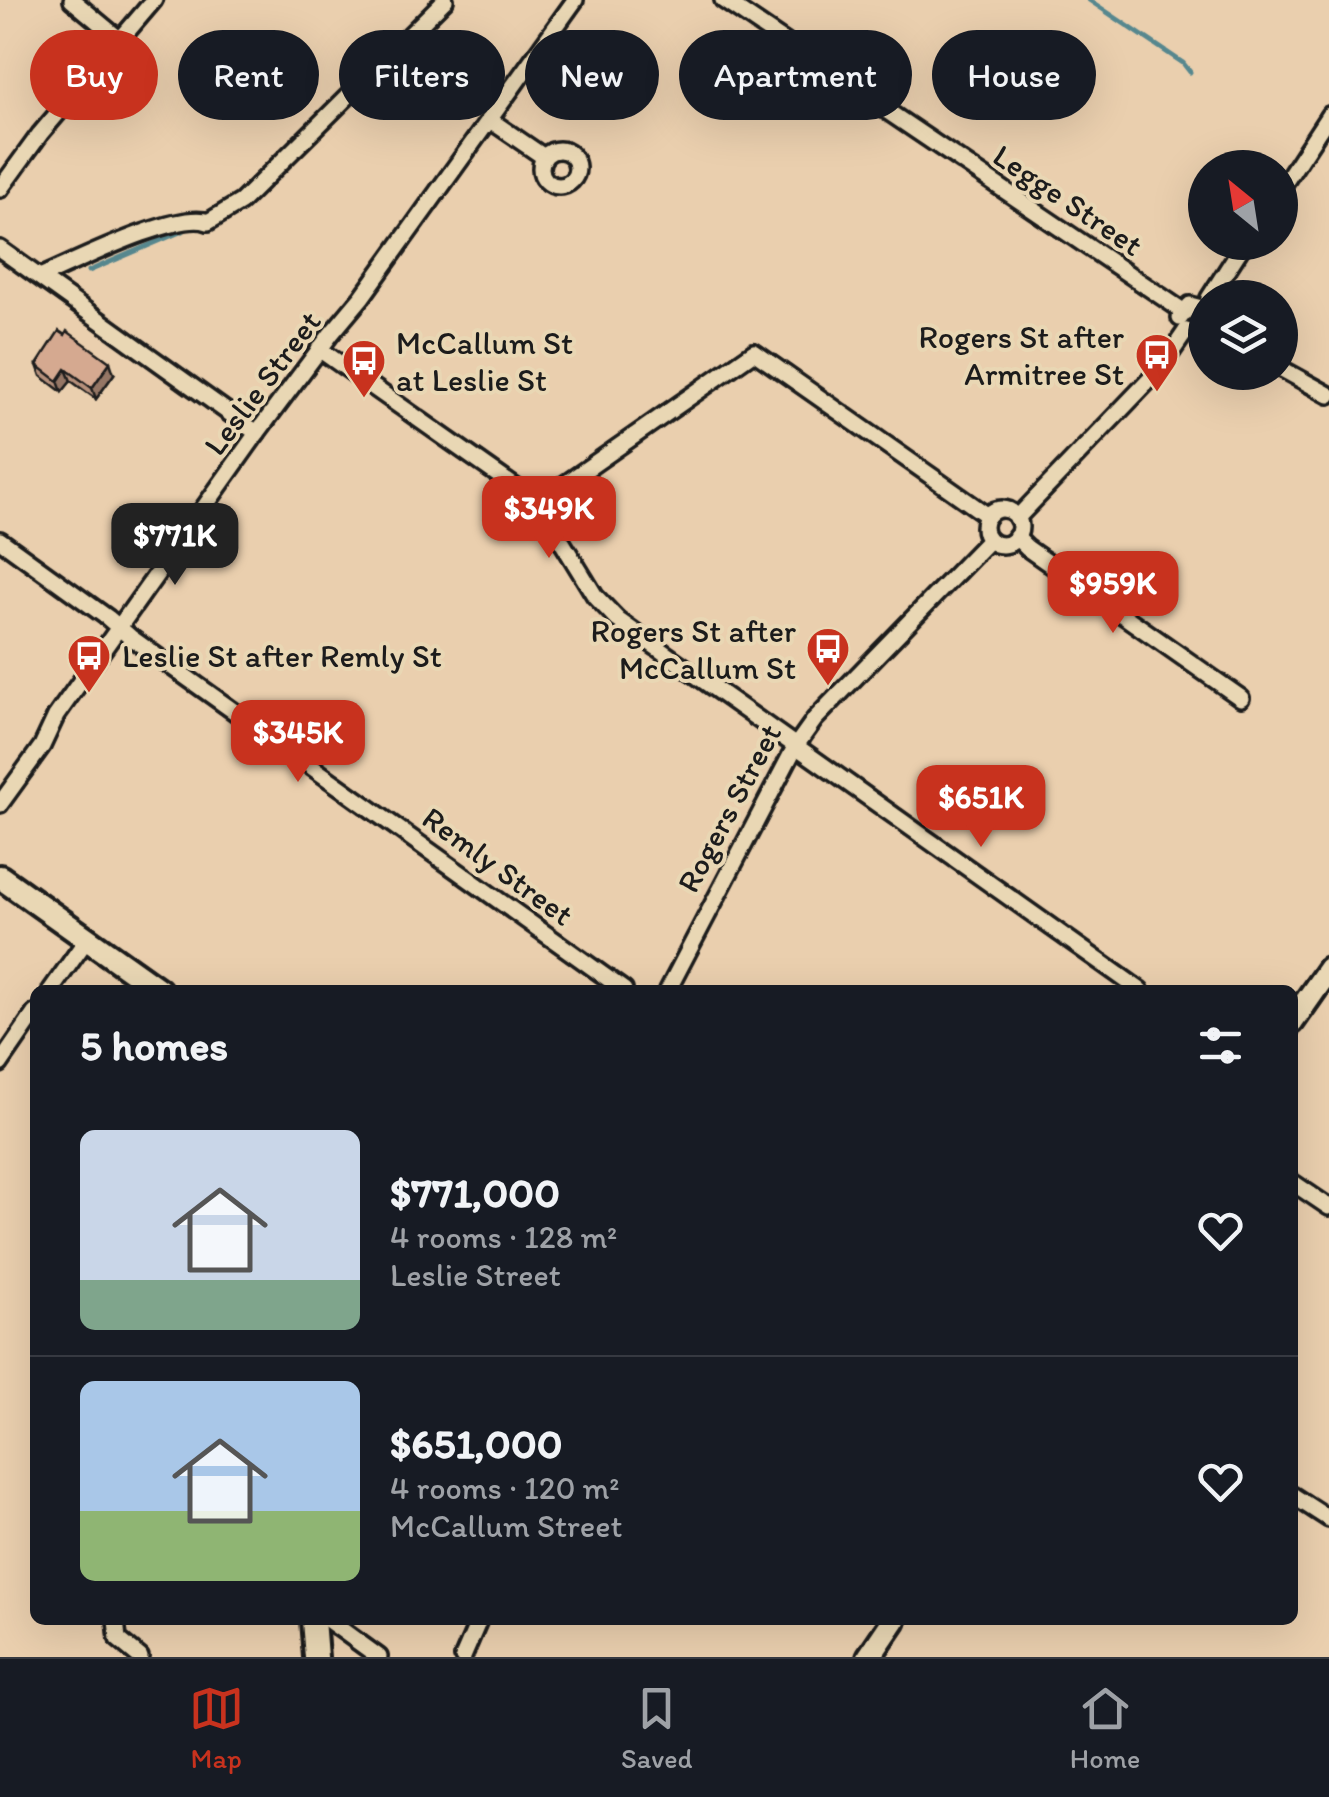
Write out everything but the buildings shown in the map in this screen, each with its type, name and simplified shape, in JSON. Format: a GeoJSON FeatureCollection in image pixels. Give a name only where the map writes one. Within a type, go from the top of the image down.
{"type":"FeatureCollection","features":[{"type":"Feature","properties":{"kind":"street"},"geometry":{"type":"LineString","coordinates":[[72,0],[108,30]]}},
{"type":"Feature","properties":{"kind":"street"},"geometry":{"type":"LineString","coordinates":[[128,30],[154,0]]}},
{"type":"Feature","properties":{"kind":"street"},"geometry":{"type":"LineString","coordinates":[[40,278],[114,245],[190,218],[208,222],[241,202],[444,0]]}},
{"type":"Feature","properties":{"kind":"street","name":"Leslie Street"},"geometry":{"type":"LineString","coordinates":[[505,99],[575,0]]}},
{"type":"Feature","properties":{"kind":"street","name":"Legge Street"},"geometry":{"type":"LineString","coordinates":[[723,0],[1183,311]]}},
{"type":"Feature","properties":{"kind":"street"},"geometry":{"type":"LineString","coordinates":[[1298,162],[1329,115]]}},
{"type":"Feature","properties":{"kind":"street"},"geometry":{"type":"LineString","coordinates":[[0,189],[52,120]]}},
{"type":"Feature","properties":{"kind":"street"},"geometry":{"type":"LineString","coordinates":[[490,120],[544,157]]}},
{"type":"Feature","properties":{"kind":"street","name":"Leslie Street"},"geometry":{"type":"LineString","coordinates":[[0,804],[42,746],[56,716],[257,434],[490,120]]}},
{"type":"Feature","properties":{"kind":"street"},"geometry":{"type":"LineString","coordinates":[[0,250],[257,434]]}},
{"type":"Feature","properties":{"kind":"street"},"geometry":{"type":"LineString","coordinates":[[1017,518],[1160,369],[1186,331],[1181,324],[1183,311],[1188,307]]}},
{"type":"Feature","properties":{"kind":"street"},"geometry":{"type":"LineString","coordinates":[[319,349],[538,503],[595,596],[618,620],[1133,985]]}},
{"type":"Feature","properties":{"kind":"street"},"geometry":{"type":"LineString","coordinates":[[538,503],[754,352],[988,516]]}},
{"type":"Feature","properties":{"kind":"street"},"geometry":{"type":"LineString","coordinates":[[1298,378],[1329,396]]}},
{"type":"Feature","properties":{"kind":"street"},"geometry":{"type":"LineString","coordinates":[[1003,510],[1017,518],[1016,536],[1004,545],[989,540],[984,531],[988,516],[1003,510]]}},
{"type":"Feature","properties":{"kind":"street"},"geometry":{"type":"LineString","coordinates":[[1016,536],[1027,548],[1242,698]]}},
{"type":"Feature","properties":{"kind":"street","name":"Remly Street"},"geometry":{"type":"LineString","coordinates":[[0,540],[617,985]]}},
{"type":"Feature","properties":{"kind":"street","name":"Rogers Street"},"geometry":{"type":"LineString","coordinates":[[671,985],[795,747],[815,719],[989,540]]}},
{"type":"Feature","properties":{"kind":"street"},"geometry":{"type":"LineString","coordinates":[[0,877],[152,985]]}},
{"type":"Feature","properties":{"kind":"street"},"geometry":{"type":"LineString","coordinates":[[55,985],[87,939]]}},
{"type":"Feature","properties":{"kind":"street"},"geometry":{"type":"LineString","coordinates":[[1298,1014],[1329,970]]}},
{"type":"Feature","properties":{"kind":"street"},"geometry":{"type":"LineString","coordinates":[[0,1064],[30,1020]]}},
{"type":"Feature","properties":{"kind":"street"},"geometry":{"type":"LineString","coordinates":[[1298,1186],[1329,1207]]}},
{"type":"Feature","properties":{"kind":"street"},"geometry":{"type":"LineString","coordinates":[[1298,1499],[1329,1519]]}},
{"type":"Feature","properties":{"kind":"street"},"geometry":{"type":"LineString","coordinates":[[116,1625],[118,1640],[140,1657]]}},
{"type":"Feature","properties":{"kind":"street"},"geometry":{"type":"LineString","coordinates":[[314,1625],[316,1657]]}},
{"type":"Feature","properties":{"kind":"street"},"geometry":{"type":"LineString","coordinates":[[335,1625],[379,1657]]}},
{"type":"Feature","properties":{"kind":"street"},"geometry":{"type":"LineString","coordinates":[[463,1657],[477,1625]]}},
{"type":"Feature","properties":{"kind":"street"},"geometry":{"type":"LineString","coordinates":[[869,1657],[891,1625]]}},
{"type":"Feature","properties":{"kind":"waterway"},"geometry":{"type":"LineString","coordinates":[[1089,0],[1183,63],[1190,72]]}},
{"type":"Feature","properties":{"kind":"waterway"},"geometry":{"type":"LineString","coordinates":[[89,271],[187,229]]}},
{"type":"Feature","properties":{"kind":"place","name":"Rogers St after Armitree St"},"geometry":{"type":"Point","coordinates":[1157,393]}},
{"type":"Feature","properties":{"kind":"place","name":"McCallum St at Leslie St"},"geometry":{"type":"Point","coordinates":[364,399]}},
{"type":"Feature","properties":{"kind":"place","name":"Rogers St after McCallum St"},"geometry":{"type":"Point","coordinates":[828,687]}},
{"type":"Feature","properties":{"kind":"place","name":"Leslie St after Remly St"},"geometry":{"type":"Point","coordinates":[89,694]}}]}
